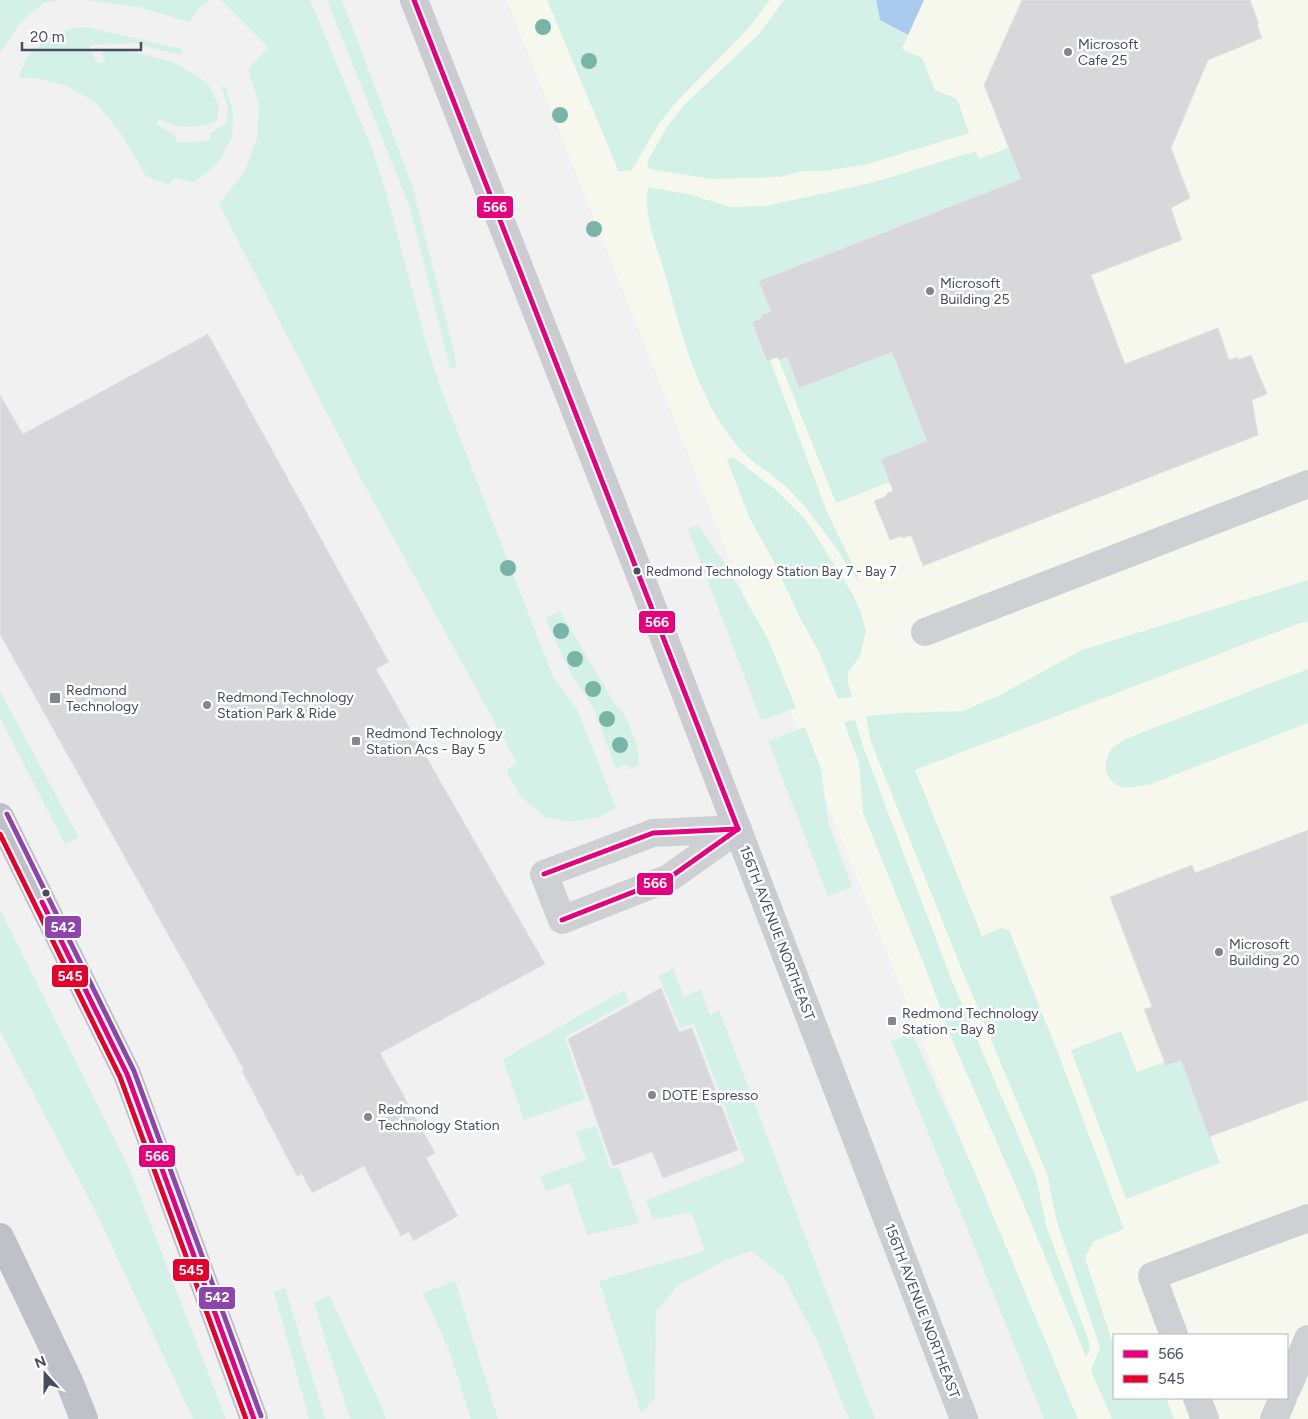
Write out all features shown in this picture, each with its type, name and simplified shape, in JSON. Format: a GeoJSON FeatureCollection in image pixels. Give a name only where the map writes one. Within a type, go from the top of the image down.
{"type":"FeatureCollection","features":[{"type":"Feature","properties":{"kind":"highway"},"geometry":{"type":"LineString","coordinates":[[0,817],[127,1074],[254,1419]]}},
{"type":"Feature","properties":{"kind":"highway"},"geometry":{"type":"LineString","coordinates":[[0,1237],[84,1419]]}},
{"type":"Feature","properties":{"kind":"main road","name":"156TH AVENUE NORTHEAST"},"geometry":{"type":"LineString","coordinates":[[414,0],[638,570],[964,1419]]}},
{"type":"Feature","properties":{"kind":"lane"},"geometry":{"type":"LineString","coordinates":[[925,632],[1308,484]]}},
{"type":"Feature","properties":{"kind":"lane"},"geometry":{"type":"LineString","coordinates":[[738,829],[669,878],[562,920],[544,874],[653,833],[738,829]]}},
{"type":"Feature","properties":{"kind":"lane"},"geometry":{"type":"LineString","coordinates":[[1174,1334],[1152,1276],[1308,1218]]}},
{"type":"Feature","properties":{"kind":"lane"},"geometry":{"type":"LineString","coordinates":[[1288,1387],[1308,1339]]}},
{"type":"Feature","properties":{"kind":"lane"},"geometry":{"type":"LineString","coordinates":[[1197,1399],[1204,1419]]}},
{"type":"Feature","properties":{"kind":"lane"},"geometry":{"type":"LineString","coordinates":[[1274,1419],[1283,1399]]}},
{"type":"Feature","properties":{"kind":"shaded area"},"geometry":{"type":"Polygon","coordinates":[[[507,0],[1308,0],[1308,1419],[1073,1419],[507,0]]]}},
{"type":"Feature","properties":{"kind":"green space"},"geometry":{"type":"Polygon","coordinates":[[[0,0],[63,0],[43,3],[21,22],[0,53],[0,0]]]}},
{"type":"Feature","properties":{"kind":"green space"},"geometry":{"type":"Polygon","coordinates":[[[82,0],[210,0],[197,10],[189,22],[139,7],[82,0]]]}},
{"type":"Feature","properties":{"kind":"green space"},"geometry":{"type":"Polygon","coordinates":[[[221,0],[310,0],[372,149],[388,199],[427,346],[441,389],[554,679],[577,709],[616,808],[599,817],[571,822],[545,817],[520,796],[506,770],[517,763],[359,475],[219,204],[245,171],[258,135],[259,105],[248,69],[268,47],[221,0]]]}},
{"type":"Feature","properties":{"kind":"green space"},"geometry":{"type":"Polygon","coordinates":[[[327,0],[342,0],[412,185],[457,367],[450,369],[410,208],[327,0]]]}},
{"type":"Feature","properties":{"kind":"green space"},"geometry":{"type":"Polygon","coordinates":[[[547,0],[770,0],[748,29],[677,101],[658,125],[632,170],[619,172],[547,0]]]}},
{"type":"Feature","properties":{"kind":"green space"},"geometry":{"type":"Polygon","coordinates":[[[784,0],[876,0],[880,20],[908,35],[902,49],[922,58],[935,90],[957,99],[969,133],[868,164],[825,171],[802,171],[780,177],[711,179],[649,169],[647,162],[667,127],[684,105],[758,35],[784,0]]]}},
{"type":"Feature","properties":{"kind":"green space"},"geometry":{"type":"Polygon","coordinates":[[[77,27],[91,28],[182,49],[181,55],[133,43],[89,45],[97,63],[105,62],[101,53],[105,50],[132,51],[173,62],[207,82],[219,106],[217,121],[188,127],[173,125],[159,119],[156,124],[175,135],[177,143],[210,141],[210,133],[226,124],[228,107],[221,87],[225,86],[233,112],[232,137],[218,163],[193,183],[175,177],[169,185],[146,176],[124,138],[97,103],[64,85],[35,78],[20,78],[22,68],[27,59],[40,44],[49,38],[77,27]]]}},
{"type":"Feature","properties":{"kind":"green space"},"geometry":{"type":"Polygon","coordinates":[[[1009,147],[1021,179],[759,281],[777,309],[762,315],[762,318],[752,322],[767,361],[770,360],[827,512],[860,584],[825,532],[806,508],[784,485],[740,449],[725,430],[712,408],[691,361],[653,236],[647,204],[649,187],[692,195],[730,207],[765,206],[871,183],[976,151],[979,159],[1009,147]]]}},
{"type":"Feature","properties":{"kind":"green space"},"geometry":{"type":"Polygon","coordinates":[[[892,352],[927,441],[890,482],[836,503],[779,360],[791,356],[789,364],[799,388],[892,352]]]}},
{"type":"Feature","properties":{"kind":"green space"},"geometry":{"type":"Polygon","coordinates":[[[733,457],[776,490],[806,520],[852,593],[861,613],[866,631],[860,656],[848,672],[848,683],[852,697],[838,699],[819,652],[750,519],[727,460],[733,457]]]}},
{"type":"Feature","properties":{"kind":"green space"},"geometry":{"type":"Polygon","coordinates":[[[698,525],[722,559],[767,637],[796,708],[761,720],[688,529],[698,525]]]}},
{"type":"Feature","properties":{"kind":"green space"},"geometry":{"type":"Polygon","coordinates":[[[1308,580],[1308,621],[915,770],[982,936],[1001,928],[1009,930],[1059,1055],[1124,1229],[1094,1241],[1085,1258],[1113,1344],[1113,1399],[1166,1399],[1174,1419],[1112,1419],[1091,1371],[1100,1347],[1057,1222],[1047,1174],[962,970],[871,742],[866,716],[963,711],[1000,695],[1082,650],[1308,580]]]}},
{"type":"Feature","properties":{"kind":"green space"},"geometry":{"type":"Polygon","coordinates":[[[560,611],[613,701],[626,717],[637,746],[639,766],[630,769],[627,764],[616,769],[594,709],[571,674],[545,618],[560,611]]]}},
{"type":"Feature","properties":{"kind":"green space"},"geometry":{"type":"Polygon","coordinates":[[[1308,669],[1308,723],[1151,784],[1123,787],[1113,783],[1109,778],[1106,768],[1108,756],[1115,746],[1125,739],[1308,669]]]}},
{"type":"Feature","properties":{"kind":"green space"},"geometry":{"type":"Polygon","coordinates":[[[0,691],[79,838],[65,844],[0,718],[0,691]]]}},
{"type":"Feature","properties":{"kind":"green space"},"geometry":{"type":"Polygon","coordinates":[[[855,720],[864,749],[950,976],[1036,1177],[1046,1225],[1089,1342],[1090,1349],[1086,1357],[1021,1198],[953,1042],[924,964],[863,813],[859,763],[844,722],[855,720]]]}},
{"type":"Feature","properties":{"kind":"green space"},"geometry":{"type":"Polygon","coordinates":[[[805,727],[821,769],[828,821],[852,887],[828,896],[768,741],[805,727]]]}},
{"type":"Feature","properties":{"kind":"green space"},"geometry":{"type":"Polygon","coordinates":[[[0,909],[129,1168],[226,1419],[193,1419],[95,1210],[0,1031],[0,909]]]}},
{"type":"Feature","properties":{"kind":"green space"},"geometry":{"type":"Polygon","coordinates":[[[673,968],[684,997],[701,989],[710,1015],[719,1010],[875,1419],[849,1419],[819,1344],[783,1276],[751,1251],[725,1260],[679,1285],[656,1311],[655,1398],[641,1413],[599,1281],[705,1251],[691,1212],[653,1220],[646,1200],[745,1162],[694,1024],[680,1028],[659,976],[673,968]]]}},
{"type":"Feature","properties":{"kind":"green space"},"geometry":{"type":"Polygon","coordinates":[[[624,990],[629,1002],[565,1037],[585,1099],[524,1120],[503,1059],[624,990]]]}},
{"type":"Feature","properties":{"kind":"green space"},"geometry":{"type":"Polygon","coordinates":[[[1121,1031],[1137,1072],[1165,1062],[1181,1060],[1220,1163],[1126,1199],[1071,1050],[1121,1031]]]}},
{"type":"Feature","properties":{"kind":"green space"},"geometry":{"type":"Polygon","coordinates":[[[912,1033],[980,1184],[1078,1419],[1044,1419],[891,1041],[912,1033]]]}},
{"type":"Feature","properties":{"kind":"green space"},"geometry":{"type":"Polygon","coordinates":[[[596,1126],[611,1169],[619,1167],[639,1223],[587,1235],[570,1183],[546,1191],[540,1176],[586,1160],[576,1132],[596,1126]]]}},
{"type":"Feature","properties":{"kind":"green space"},"geometry":{"type":"Polygon","coordinates":[[[455,1281],[498,1419],[471,1419],[449,1350],[423,1293],[455,1281]]]}},
{"type":"Feature","properties":{"kind":"green space"},"geometry":{"type":"Polygon","coordinates":[[[285,1288],[325,1419],[309,1419],[274,1292],[285,1288]]]}},
{"type":"Feature","properties":{"kind":"green space"},"geometry":{"type":"Polygon","coordinates":[[[329,1295],[386,1419],[350,1419],[314,1303],[329,1295]]]}},
{"type":"Feature","properties":{"kind":"water"},"geometry":{"type":"Polygon","coordinates":[[[876,0],[924,0],[908,35],[880,20],[876,0]]]}},
{"type":"Feature","properties":{"kind":"building","name":"Microsoft Building 25"},"geometry":{"type":"Polygon","coordinates":[[[1022,0],[1250,0],[1262,38],[1208,60],[1171,148],[1190,198],[1171,208],[1182,240],[1091,275],[1125,364],[1218,328],[1229,360],[1238,357],[1238,360],[1251,355],[1267,394],[1252,400],[1258,435],[923,566],[911,535],[890,540],[874,501],[887,496],[886,494],[893,491],[881,459],[927,441],[892,352],[799,388],[787,357],[779,360],[778,357],[767,361],[752,322],[762,318],[761,315],[771,312],[759,281],[1021,179],[984,85],[1022,0]]]}},
{"type":"Feature","properties":{"kind":"building","name":"Redmond Technology Station Park & Ride"},"geometry":{"type":"Polygon","coordinates":[[[208,334],[389,662],[376,669],[545,964],[380,1053],[435,1153],[426,1158],[458,1216],[413,1241],[409,1232],[401,1236],[364,1166],[312,1193],[302,1174],[297,1176],[242,1071],[244,1070],[0,634],[0,395],[23,434],[208,334]]]}},
{"type":"Feature","properties":{"kind":"building","name":"Microsoft Building 20"},"geometry":{"type":"Polygon","coordinates":[[[1308,830],[1308,1100],[1209,1137],[1181,1060],[1166,1066],[1144,1009],[1152,1007],[1110,897],[1192,865],[1195,873],[1308,830]]]}},
{"type":"Feature","properties":{"kind":"building","name":"DOTE Espresso"},"geometry":{"type":"Polygon","coordinates":[[[661,988],[679,1032],[692,1028],[738,1150],[663,1178],[652,1152],[613,1166],[568,1039],[661,988]]]}},
{"type":"Feature","properties":{"kind":"transit line","name":"566"},"geometry":{"type":"LineString","coordinates":[[414,0],[738,829]]}},
{"type":"Feature","properties":{"kind":"transit line","name":"542"},"geometry":{"type":"LineString","coordinates":[[7,814],[134,1071],[261,1416]]}},
{"type":"Feature","properties":{"kind":"transit line","name":"566"},"geometry":{"type":"LineString","coordinates":[[544,874],[653,833],[738,829]]}},
{"type":"Feature","properties":{"kind":"transit line","name":"566"},"geometry":{"type":"LineString","coordinates":[[562,920],[669,878],[738,829]]}},
{"type":"Feature","properties":{"kind":"transit line","name":"545"},"geometry":{"type":"LineString","coordinates":[[0,834],[120,1077],[246,1419]]}},
{"type":"Feature","properties":{"kind":"transit line","name":"566"},"geometry":{"type":"LineString","coordinates":[[42,902],[127,1074],[254,1419]]}},
{"type":"Feature","properties":{"kind":"place","name":"Microsoft Cafe 25"},"geometry":{"type":"Point","coordinates":[1068,52]}},
{"type":"Feature","properties":{"kind":"place","name":"Microsoft Building 25"},"geometry":{"type":"Point","coordinates":[930,291]}},
{"type":"Feature","properties":{"kind":"place","name":"Redmond Technology Station Bay 7 - Bay 7"},"geometry":{"type":"Point","coordinates":[637,571]}},
{"type":"Feature","properties":{"kind":"place","name":"Redmond Technology"},"geometry":{"type":"Point","coordinates":[55,698]}},
{"type":"Feature","properties":{"kind":"place","name":"Redmond Technology Station Park & Ride"},"geometry":{"type":"Point","coordinates":[207,705]}},
{"type":"Feature","properties":{"kind":"place","name":"Redmond Technology Station Acs - Bay 5"},"geometry":{"type":"Point","coordinates":[356,741]}},
{"type":"Feature","properties":{"kind":"place","name":"Microsoft Building 20"},"geometry":{"type":"Point","coordinates":[1219,952]}},
{"type":"Feature","properties":{"kind":"place","name":"Redmond Technology Station - Bay 8"},"geometry":{"type":"Point","coordinates":[892,1021]}},
{"type":"Feature","properties":{"kind":"place","name":"DOTE Espresso"},"geometry":{"type":"Point","coordinates":[652,1095]}},
{"type":"Feature","properties":{"kind":"place","name":"Redmond Technology Station"},"geometry":{"type":"Point","coordinates":[368,1117]}}]}
